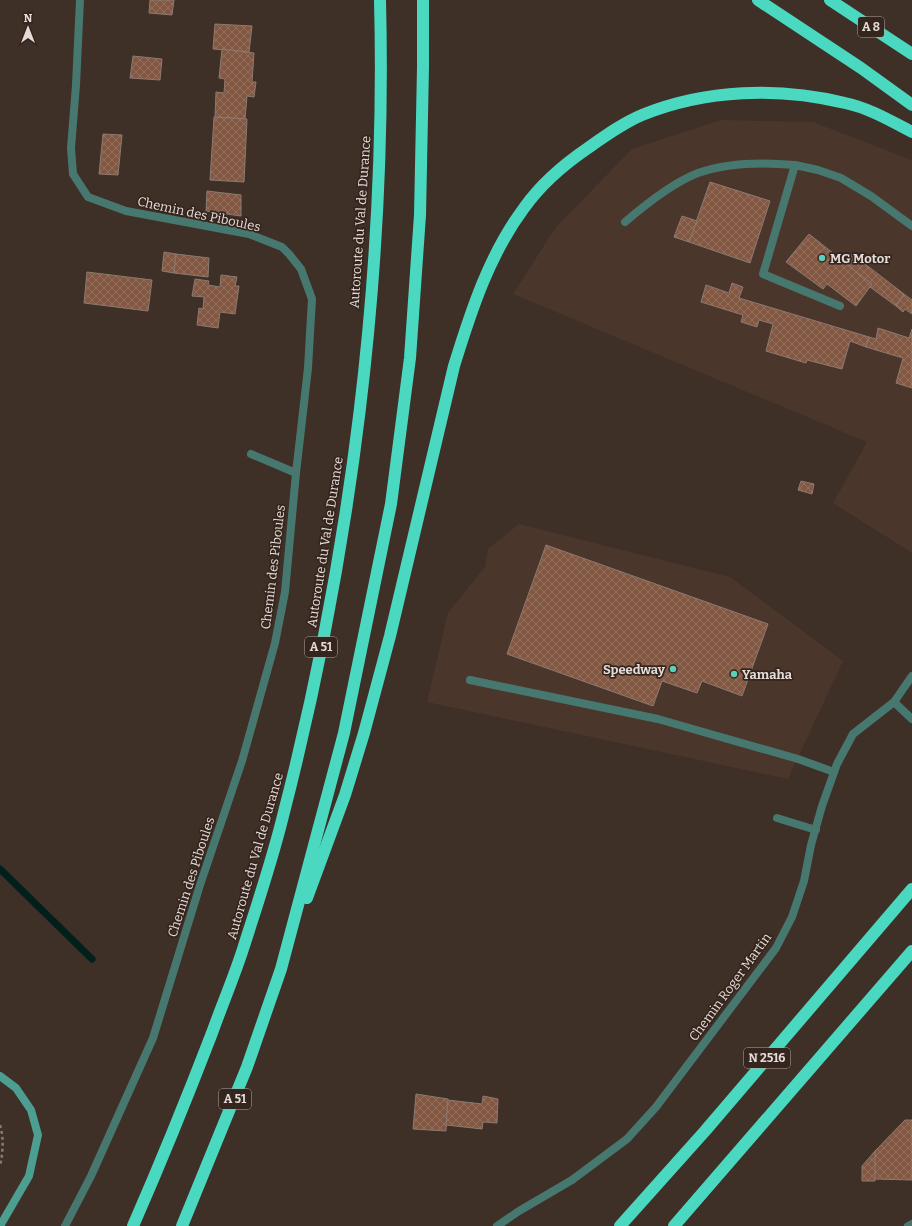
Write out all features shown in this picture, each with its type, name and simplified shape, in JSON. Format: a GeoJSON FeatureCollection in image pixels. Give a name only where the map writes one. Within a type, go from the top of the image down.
{"type":"FeatureCollection","features":[{"type":"Feature","properties":{"kind":"highway"},"geometry":{"type":"LineString","coordinates":[[376,0],[380,40]]}},
{"type":"Feature","properties":{"kind":"highway","name":"Autoroute du Val de Durance"},"geometry":{"type":"LineString","coordinates":[[133,1226],[158,1170],[196,1076],[242,953],[283,818],[315,679],[341,540],[360,406],[373,262],[380,124],[380,0]]}},
{"type":"Feature","properties":{"kind":"highway","name":"A 51"},"geometry":{"type":"LineString","coordinates":[[182,1226],[247,1067],[281,969],[344,733],[391,504],[410,358],[420,215],[423,0]]}},
{"type":"Feature","properties":{"kind":"highway"},"geometry":{"type":"LineString","coordinates":[[758,0],[861,68],[912,105]]}},
{"type":"Feature","properties":{"kind":"highway","name":"A 8"},"geometry":{"type":"LineString","coordinates":[[830,0],[912,54]]}},
{"type":"Feature","properties":{"kind":"highway"},"geometry":{"type":"LineString","coordinates":[[281,969],[345,795],[364,733],[390,636],[454,366],[467,325],[482,284],[502,241],[524,208],[546,180],[607,134],[641,116],[670,105],[703,97],[761,92],[814,96],[853,105],[879,115],[912,132]]}},
{"type":"Feature","properties":{"kind":"highway","name":"N 2516"},"geometry":{"type":"LineString","coordinates":[[620,1226],[705,1130],[912,889]]}},
{"type":"Feature","properties":{"kind":"highway","name":"N 2516"},"geometry":{"type":"LineString","coordinates":[[674,1226],[912,951]]}},
{"type":"Feature","properties":{"kind":"street","name":"Chemin des Piboules"},"geometry":{"type":"LineString","coordinates":[[65,1226],[91,1176],[153,1038],[200,885],[242,761],[275,643],[285,592],[296,473],[308,368],[312,299],[300,269],[282,247],[249,234],[126,211],[88,197],[73,174],[71,148],[80,0]]}},
{"type":"Feature","properties":{"kind":"street"},"geometry":{"type":"LineString","coordinates":[[625,222],[645,204],[697,174],[720,167],[740,164],[767,163],[795,165],[818,170],[841,178],[871,196],[912,226]]}},
{"type":"Feature","properties":{"kind":"street"},"geometry":{"type":"LineString","coordinates":[[795,165],[763,274],[840,306]]}},
{"type":"Feature","properties":{"kind":"street"},"geometry":{"type":"LineString","coordinates":[[251,454],[296,473]]}},
{"type":"Feature","properties":{"kind":"street","name":"Chemin Roger Martin"},"geometry":{"type":"LineString","coordinates":[[497,1226],[519,1211],[572,1180],[627,1139],[656,1107],[776,948],[792,917],[804,881],[811,845],[822,806],[834,772],[853,734],[894,702],[912,676]]}},
{"type":"Feature","properties":{"kind":"street"},"geometry":{"type":"LineString","coordinates":[[470,680],[658,719],[798,759],[834,772]]}},
{"type":"Feature","properties":{"kind":"street"},"geometry":{"type":"LineString","coordinates":[[894,702],[912,719]]}},
{"type":"Feature","properties":{"kind":"street"},"geometry":{"type":"LineString","coordinates":[[777,818],[816,830]]}},
{"type":"Feature","properties":{"kind":"street"},"geometry":{"type":"LineString","coordinates":[[0,1076],[16,1088],[31,1110],[38,1135],[29,1176],[0,1226]]}},
{"type":"Feature","properties":{"kind":"street"},"geometry":{"type":"LineString","coordinates":[[908,1226],[912,1224]]}},
{"type":"Feature","properties":{"kind":"path"},"geometry":{"type":"LineString","coordinates":[[0,1125],[3,1154],[0,1166]]}},
{"type":"Feature","properties":{"kind":"shaded area"},"geometry":{"type":"Polygon","coordinates":[[[721,120],[813,122],[912,161],[912,553],[833,503],[867,442],[513,294],[556,227],[632,149],[721,120]]]}},
{"type":"Feature","properties":{"kind":"shaded area"},"geometry":{"type":"Polygon","coordinates":[[[519,524],[730,577],[843,661],[788,779],[427,702],[448,613],[485,567],[488,549],[519,524]]]}},
{"type":"Feature","properties":{"kind":"building"},"geometry":{"type":"Polygon","coordinates":[[[150,0],[174,0],[172,15],[149,13],[150,0]]]}},
{"type":"Feature","properties":{"kind":"building"},"geometry":{"type":"Polygon","coordinates":[[[215,24],[252,26],[249,52],[213,49],[215,24]]]}},
{"type":"Feature","properties":{"kind":"building"},"geometry":{"type":"Polygon","coordinates":[[[222,49],[254,53],[252,82],[256,82],[254,97],[247,96],[245,119],[215,117],[216,92],[224,93],[225,79],[219,78],[222,49]]]}},
{"type":"Feature","properties":{"kind":"building"},"geometry":{"type":"Polygon","coordinates":[[[133,56],[162,59],[160,80],[130,78],[133,56]]]}},
{"type":"Feature","properties":{"kind":"building"},"geometry":{"type":"Polygon","coordinates":[[[214,117],[247,119],[244,182],[210,180],[214,117]]]}},
{"type":"Feature","properties":{"kind":"building"},"geometry":{"type":"Polygon","coordinates":[[[103,134],[122,135],[118,175],[99,174],[103,134]]]}},
{"type":"Feature","properties":{"kind":"building"},"geometry":{"type":"Polygon","coordinates":[[[710,182],[770,201],[750,263],[689,242],[710,182]]]}},
{"type":"Feature","properties":{"kind":"building"},"geometry":{"type":"Polygon","coordinates":[[[207,191],[241,195],[241,216],[206,211],[207,191]]]}},
{"type":"Feature","properties":{"kind":"building"},"geometry":{"type":"Polygon","coordinates":[[[682,216],[697,221],[689,242],[674,237],[682,216]]]}},
{"type":"Feature","properties":{"kind":"building"},"geometry":{"type":"Polygon","coordinates":[[[809,234],[872,284],[856,306],[827,284],[823,289],[786,262],[809,234]]]}},
{"type":"Feature","properties":{"kind":"building"},"geometry":{"type":"Polygon","coordinates":[[[164,252],[176,254],[174,273],[162,271],[164,252]]]}},
{"type":"Feature","properties":{"kind":"building"},"geometry":{"type":"Polygon","coordinates":[[[176,254],[209,258],[208,277],[174,273],[176,254]]]}},
{"type":"Feature","properties":{"kind":"building"},"geometry":{"type":"Polygon","coordinates":[[[852,254],[904,294],[896,306],[870,287],[872,284],[845,263],[852,254]]]}},
{"type":"Feature","properties":{"kind":"building"},"geometry":{"type":"Polygon","coordinates":[[[87,272],[152,280],[148,311],[84,303],[87,272]]]}},
{"type":"Feature","properties":{"kind":"building"},"geometry":{"type":"Polygon","coordinates":[[[221,275],[237,277],[235,286],[239,286],[235,314],[220,312],[218,328],[197,325],[199,308],[203,309],[204,297],[192,296],[195,279],[209,281],[208,285],[220,287],[221,275]]]}},
{"type":"Feature","properties":{"kind":"building"},"geometry":{"type":"Polygon","coordinates":[[[732,283],[743,287],[739,298],[869,337],[866,347],[850,341],[842,369],[807,360],[806,363],[766,351],[773,324],[759,320],[757,327],[741,322],[743,315],[701,302],[706,285],[729,293],[732,283]]]}},
{"type":"Feature","properties":{"kind":"building"},"geometry":{"type":"Polygon","coordinates":[[[904,294],[912,300],[912,314],[905,309],[903,312],[896,306],[904,294]]]}},
{"type":"Feature","properties":{"kind":"building"},"geometry":{"type":"Polygon","coordinates":[[[878,328],[909,338],[912,329],[912,388],[896,383],[903,358],[866,347],[869,337],[876,339],[878,328]]]}},
{"type":"Feature","properties":{"kind":"building"},"geometry":{"type":"Polygon","coordinates":[[[801,481],[814,484],[812,494],[798,490],[801,481]]]}},
{"type":"Feature","properties":{"kind":"building"},"geometry":{"type":"Polygon","coordinates":[[[546,545],[768,624],[742,696],[702,681],[697,693],[662,681],[653,706],[507,654],[546,545]]]}},
{"type":"Feature","properties":{"kind":"building"},"geometry":{"type":"Polygon","coordinates":[[[416,1094],[448,1099],[446,1131],[413,1129],[416,1094]]]}},
{"type":"Feature","properties":{"kind":"building"},"geometry":{"type":"Polygon","coordinates":[[[483,1096],[498,1099],[497,1123],[483,1122],[482,1129],[446,1125],[448,1100],[482,1104],[483,1096]]]}},
{"type":"Feature","properties":{"kind":"building"},"geometry":{"type":"Polygon","coordinates":[[[905,1120],[912,1120],[912,1180],[874,1179],[875,1151],[905,1120]]]}},
{"type":"Feature","properties":{"kind":"building"},"geometry":{"type":"Polygon","coordinates":[[[875,1151],[875,1181],[862,1181],[862,1166],[875,1151]]]}},
{"type":"Feature","properties":{"kind":"waterway"},"geometry":{"type":"LineString","coordinates":[[0,869],[92,959]]}},
{"type":"Feature","properties":{"kind":"place","name":"MG Motor"},"geometry":{"type":"Point","coordinates":[822,258]}},
{"type":"Feature","properties":{"kind":"place","name":"Speedway"},"geometry":{"type":"Point","coordinates":[673,669]}},
{"type":"Feature","properties":{"kind":"place","name":"Yamaha"},"geometry":{"type":"Point","coordinates":[734,674]}}]}
